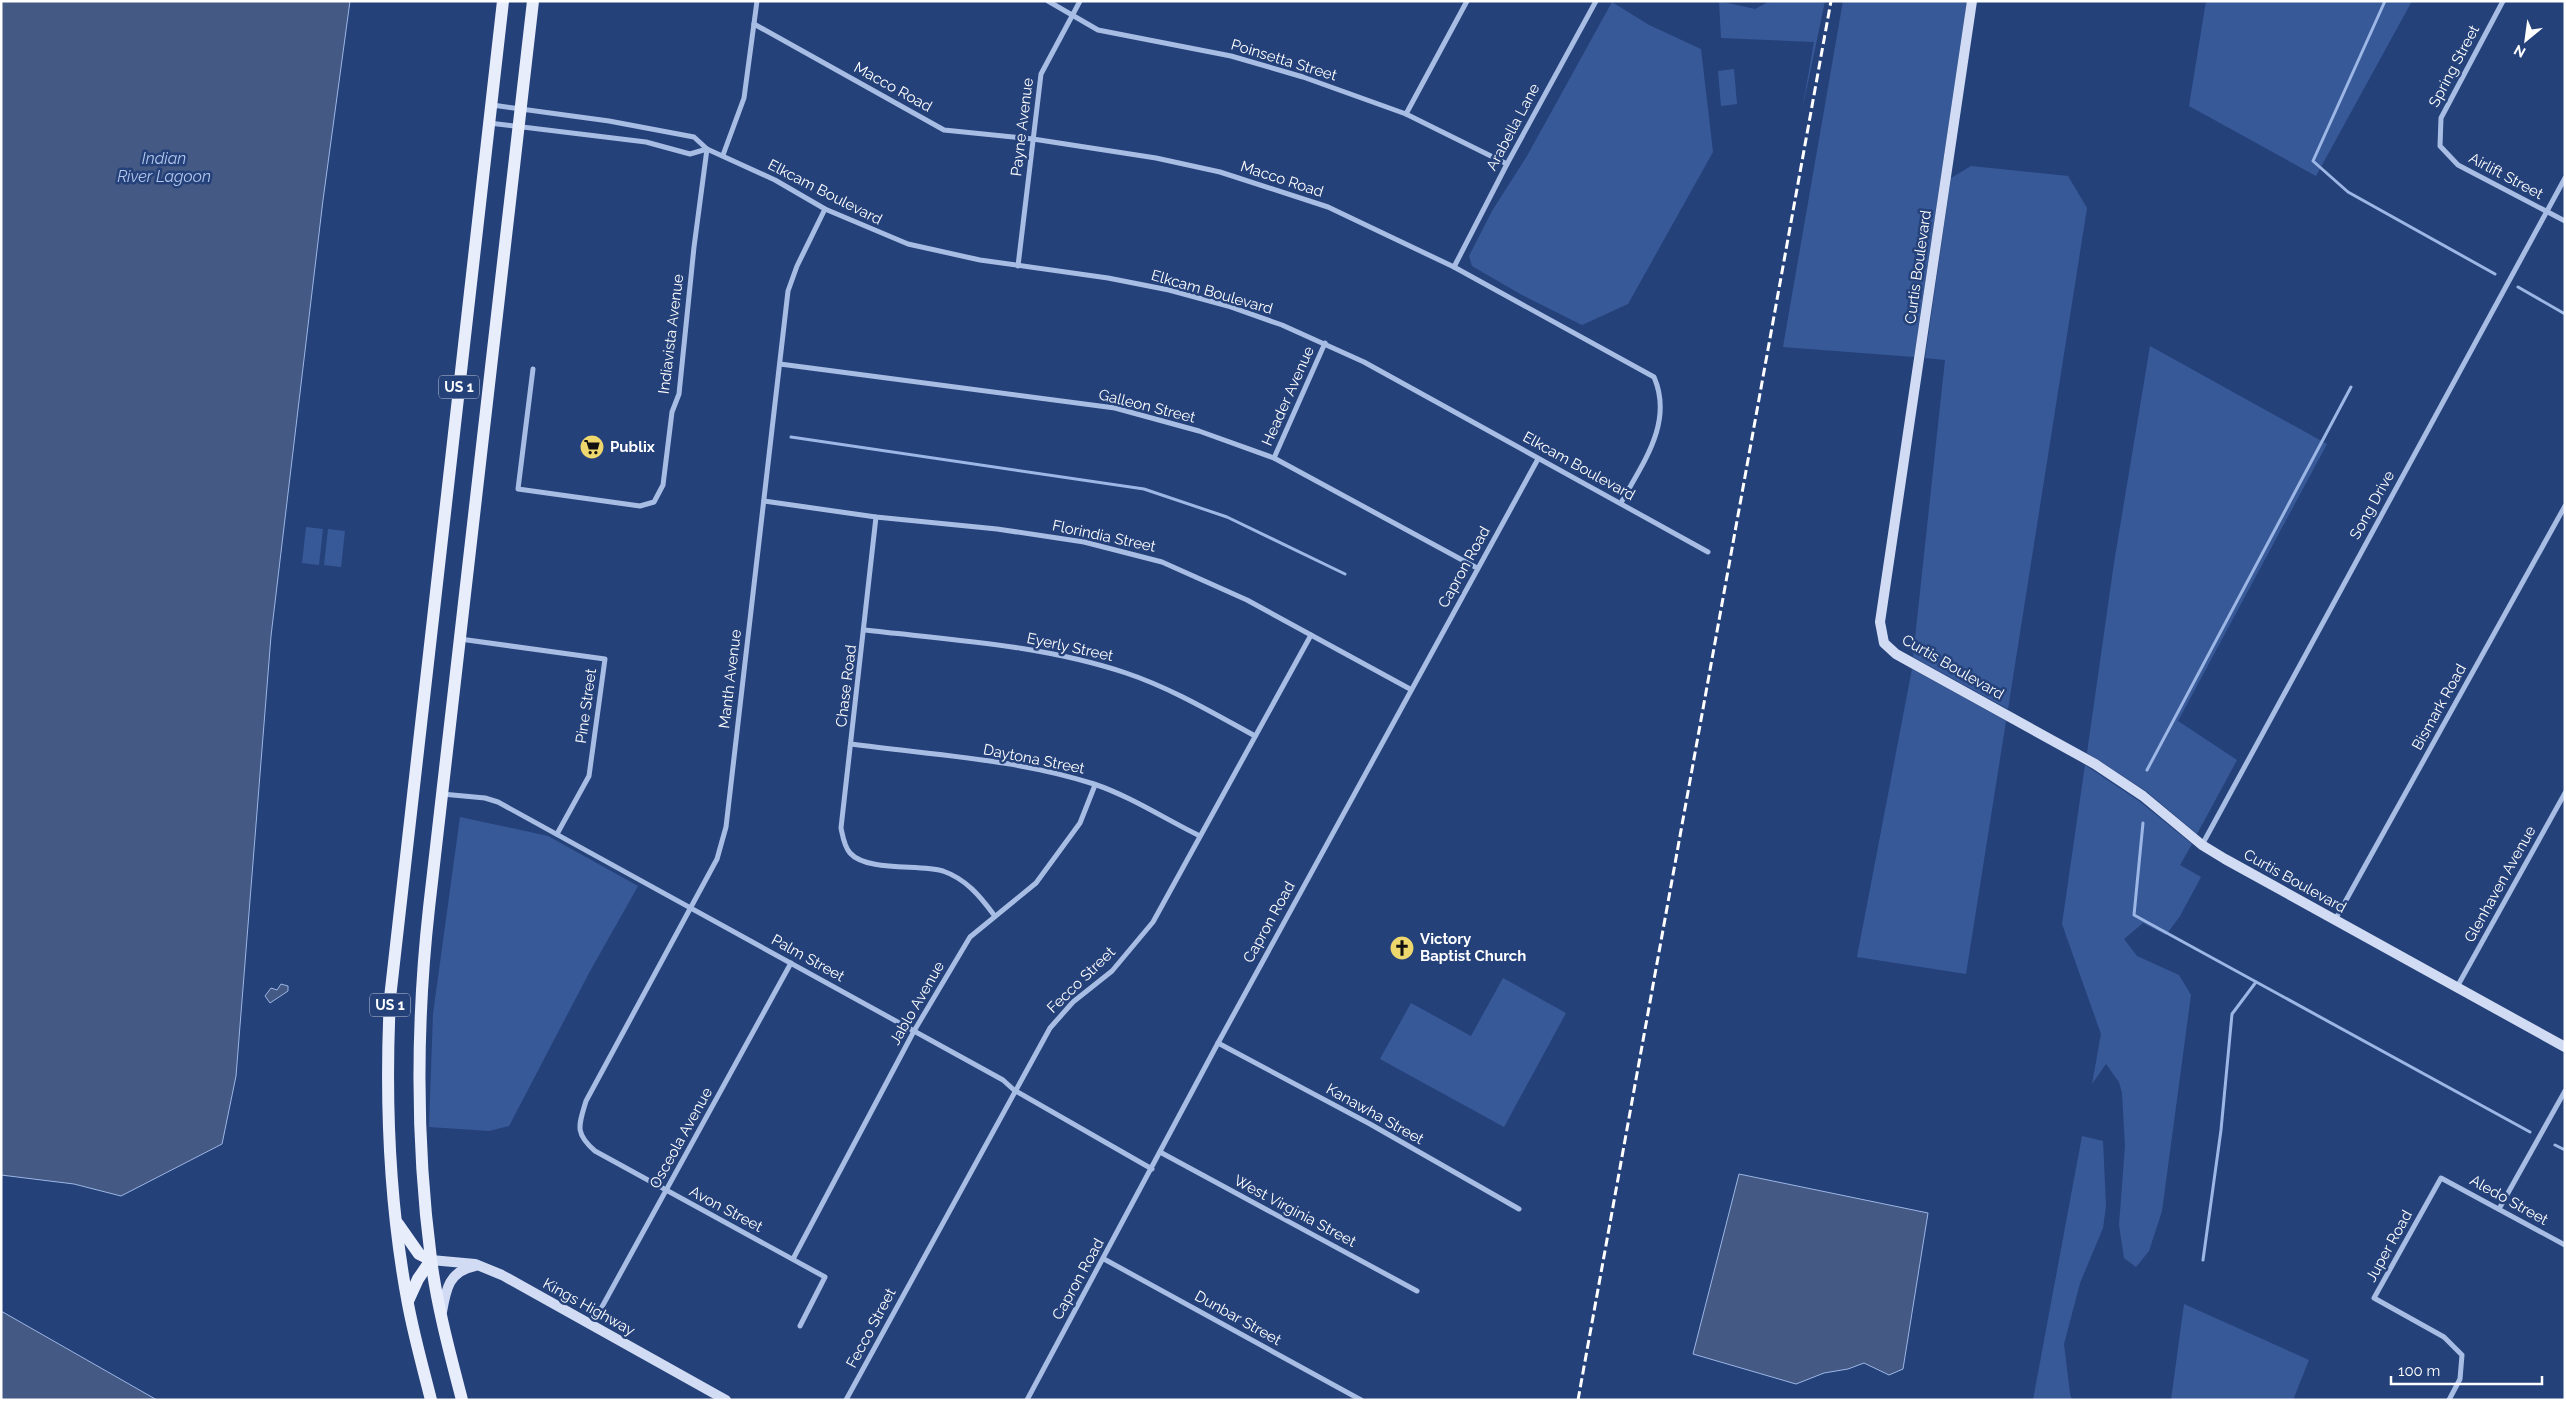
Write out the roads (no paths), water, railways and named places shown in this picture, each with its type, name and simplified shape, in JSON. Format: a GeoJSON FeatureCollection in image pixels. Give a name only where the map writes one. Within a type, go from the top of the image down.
{"type":"FeatureCollection","features":[{"type":"Feature","properties":{"kind":"main road","name":"US 1"},"geometry":{"type":"LineString","coordinates":[[431,1400],[408,1304],[396,1220],[388,1097],[390,998],[503,1]]}},
{"type":"Feature","properties":{"kind":"main road","name":"US 1"},"geometry":{"type":"LineString","coordinates":[[462,1400],[431,1260],[421,1148],[419,1052],[424,946],[534,1]]}},
{"type":"Feature","properties":{"kind":"main road"},"geometry":{"type":"LineString","coordinates":[[396,1220],[419,1254],[431,1260],[418,1279],[408,1304]]}},
{"type":"Feature","properties":{"kind":"street"},"geometry":{"type":"LineString","coordinates":[[723,156],[744,98],[756,1]]}},
{"type":"Feature","properties":{"kind":"street","name":"Poinsetta Street"},"geometry":{"type":"LineString","coordinates":[[1048,1],[1098,30],[1231,56],[1304,78],[1406,114],[1507,164]]}},
{"type":"Feature","properties":{"kind":"street","name":"Payne Avenue"},"geometry":{"type":"LineString","coordinates":[[1018,266],[1041,74],[1080,1]]}},
{"type":"Feature","properties":{"kind":"street"},"geometry":{"type":"LineString","coordinates":[[1406,114],[1467,1]]}},
{"type":"Feature","properties":{"kind":"street","name":"Arabella Lane"},"geometry":{"type":"LineString","coordinates":[[1454,267],[1507,164],[1596,1]]}},
{"type":"Feature","properties":{"kind":"street","name":"Curtis Boulevard"},"geometry":{"type":"LineString","coordinates":[[1972,1],[1880,622],[1884,643],[1896,654],[2095,764],[2143,796],[2202,845],[2565,1047]]}},
{"type":"Feature","properties":{"kind":"street","name":"Spring Street"},"geometry":{"type":"LineString","coordinates":[[2440,146],[2441,118],[2503,1]]}},
{"type":"Feature","properties":{"kind":"street","name":"Macco Road"},"geometry":{"type":"LineString","coordinates":[[754,24],[944,130],[1033,139],[1156,158],[1220,172],[1283,191],[1371,225],[1454,267],[1654,377],[1662,401],[1655,441],[1621,503]]}},
{"type":"Feature","properties":{"kind":"street","name":"Elkcam Boulevard"},"geometry":{"type":"LineString","coordinates":[[491,105],[666,131],[694,138],[707,149],[775,180],[825,209],[908,244],[941,253],[1108,278],[1169,290],[1228,306],[1325,343],[1364,362],[1708,552]]}},
{"type":"Feature","properties":{"kind":"street"},"geometry":{"type":"LineString","coordinates":[[489,123],[519,125],[646,142],[690,154],[707,149]]}},
{"type":"Feature","properties":{"kind":"street","name":"Airlift Street"},"geometry":{"type":"LineString","coordinates":[[2440,146],[2458,165],[2565,222]]}},
{"type":"Feature","properties":{"kind":"street","name":"Indiavista Avenue"},"geometry":{"type":"LineString","coordinates":[[534,369],[518,489],[640,506],[654,502],[663,485],[672,412],[679,394],[694,247],[707,149]]}},
{"type":"Feature","properties":{"kind":"street","name":"Song Drive"},"geometry":{"type":"LineString","coordinates":[[2202,845],[2565,178]]}},
{"type":"Feature","properties":{"kind":"street","name":"Manth Avenue"},"geometry":{"type":"LineString","coordinates":[[578,1127],[586,1101],[717,859],[726,827],[788,291],[797,266],[825,209]]}},
{"type":"Feature","properties":{"kind":"street","name":"Header Avenue"},"geometry":{"type":"LineString","coordinates":[[1274,458],[1325,343]]}},
{"type":"Feature","properties":{"kind":"street","name":"Galleon Street"},"geometry":{"type":"LineString","coordinates":[[780,364],[1115,408],[1199,431],[1274,458],[1477,568]]}},
{"type":"Feature","properties":{"kind":"street","name":"Capron Road"},"geometry":{"type":"LineString","coordinates":[[1027,1400],[1410,689],[1538,458]]}},
{"type":"Feature","properties":{"kind":"street","name":"Florindia Street"},"geometry":{"type":"LineString","coordinates":[[764,501],[876,517],[998,529],[1084,542],[1162,562],[1247,600],[1410,689]]}},
{"type":"Feature","properties":{"kind":"street","name":"Bismark Road"},"geometry":{"type":"LineString","coordinates":[[2335,920],[2565,506]]}},
{"type":"Feature","properties":{"kind":"street","name":"Chase Road"},"geometry":{"type":"LineString","coordinates":[[876,517],[865,630],[840,828],[844,844],[851,854],[863,861],[941,871],[960,879],[980,896],[994,915]]}},
{"type":"Feature","properties":{"kind":"street","name":"Eyerly Street"},"geometry":{"type":"LineString","coordinates":[[865,630],[994,645],[1070,657],[1127,674],[1184,698],[1255,736]]}},
{"type":"Feature","properties":{"kind":"street","name":"Fecco Street"},"geometry":{"type":"LineString","coordinates":[[846,1400],[1014,1090],[1050,1028],[1073,1002],[1112,971],[1154,922],[1311,635]]}},
{"type":"Feature","properties":{"kind":"street","name":"Pine Street"},"geometry":{"type":"LineString","coordinates":[[460,639],[605,659],[589,776],[558,834]]}},
{"type":"Feature","properties":{"kind":"street","name":"Daytona Street"},"geometry":{"type":"LineString","coordinates":[[851,744],[1041,770],[1095,785],[1142,804],[1200,836]]}},
{"type":"Feature","properties":{"kind":"street","name":"Jablo Avenue"},"geometry":{"type":"LineString","coordinates":[[792,1259],[914,1031],[970,937],[994,915],[1013,903],[1036,883],[1080,823],[1095,785]]}},
{"type":"Feature","properties":{"kind":"street","name":"Glenhaven Avenue"},"geometry":{"type":"LineString","coordinates":[[2457,988],[2565,793]]}},
{"type":"Feature","properties":{"kind":"street","name":"Palm Street"},"geometry":{"type":"LineString","coordinates":[[442,794],[485,798],[498,802],[1003,1080],[1014,1090],[1152,1169]]}},
{"type":"Feature","properties":{"kind":"street","name":"Osceola Avenue"},"geometry":{"type":"LineString","coordinates":[[592,1325],[791,963]]}},
{"type":"Feature","properties":{"kind":"street","name":"Kanawha Street"},"geometry":{"type":"LineString","coordinates":[[1218,1043],[1370,1124],[1519,1209]]}},
{"type":"Feature","properties":{"kind":"street"},"geometry":{"type":"LineString","coordinates":[[2499,1208],[2565,1091]]}},
{"type":"Feature","properties":{"kind":"street","name":"Avon Street"},"geometry":{"type":"LineString","coordinates":[[578,1127],[583,1141],[595,1151],[824,1277],[800,1326]]}},
{"type":"Feature","properties":{"kind":"street","name":"West Virginia Street"},"geometry":{"type":"LineString","coordinates":[[1160,1152],[1417,1291]]}},
{"type":"Feature","properties":{"kind":"street","name":"Aledo Street"},"geometry":{"type":"LineString","coordinates":[[2441,1178],[2565,1245]]}},
{"type":"Feature","properties":{"kind":"street","name":"Juper Road"},"geometry":{"type":"LineString","coordinates":[[2441,1178],[2374,1298],[2444,1337],[2462,1355],[2460,1379],[2449,1400]]}},
{"type":"Feature","properties":{"kind":"street","name":"Dunbar Street"},"geometry":{"type":"LineString","coordinates":[[1104,1259],[1361,1400]]}},
{"type":"Feature","properties":{"kind":"street","name":"Kings Highway"},"geometry":{"type":"LineString","coordinates":[[431,1260],[480,1266],[502,1275],[726,1400]]}},
{"type":"Feature","properties":{"kind":"street"},"geometry":{"type":"LineString","coordinates":[[442,1313],[447,1286],[452,1277],[461,1271],[480,1266]]}},
{"type":"Feature","properties":{"kind":"water","name":"Indian River Lagoon"},"geometry":{"type":"Polygon","coordinates":[[[1,1],[350,1],[323,200],[271,636],[236,1076],[222,1144],[121,1196],[74,1184],[1,1175],[1,1]]]}},
{"type":"Feature","properties":{"kind":"water"},"geometry":{"type":"Polygon","coordinates":[[[281,984],[288,986],[288,991],[270,1003],[265,996],[271,988],[277,990],[281,984]]]}},
{"type":"Feature","properties":{"kind":"water"},"geometry":{"type":"Polygon","coordinates":[[[1739,1174],[1928,1213],[1903,1369],[1889,1375],[1864,1363],[1848,1369],[1824,1373],[1796,1384],[1693,1354],[1739,1174]]]}},
{"type":"Feature","properties":{"kind":"water"},"geometry":{"type":"Polygon","coordinates":[[[1,1311],[157,1400],[1,1400],[1,1311]]]}},
{"type":"Feature","properties":{"kind":"waterway"},"geometry":{"type":"LineString","coordinates":[[2385,1],[2313,161],[2348,192],[2495,274]]}},
{"type":"Feature","properties":{"kind":"waterway"},"geometry":{"type":"LineString","coordinates":[[2518,287],[2565,314]]}},
{"type":"Feature","properties":{"kind":"waterway"},"geometry":{"type":"LineString","coordinates":[[2147,770],[2351,387]]}},
{"type":"Feature","properties":{"kind":"waterway"},"geometry":{"type":"LineString","coordinates":[[791,437],[1144,489],[1227,517],[1345,574]]}},
{"type":"Feature","properties":{"kind":"waterway"},"geometry":{"type":"LineString","coordinates":[[2143,823],[2134,915],[2530,1132]]}},
{"type":"Feature","properties":{"kind":"waterway"},"geometry":{"type":"LineString","coordinates":[[2203,1260],[2221,1130],[2232,1014],[2256,982]]}},
{"type":"Feature","properties":{"kind":"waterway"},"geometry":{"type":"LineString","coordinates":[[2555,1145],[2565,1150]]}},
{"type":"Feature","properties":{"kind":"railway"},"geometry":{"type":"LineString","coordinates":[[1578,1400],[1831,1]]}},
{"type":"Feature","properties":{"kind":"place","name":"Publix"},"geometry":{"type":"Point","coordinates":[592,447]}},
{"type":"Feature","properties":{"kind":"place","name":"Victory Baptist Church"},"geometry":{"type":"Point","coordinates":[1402,948]}}]}
